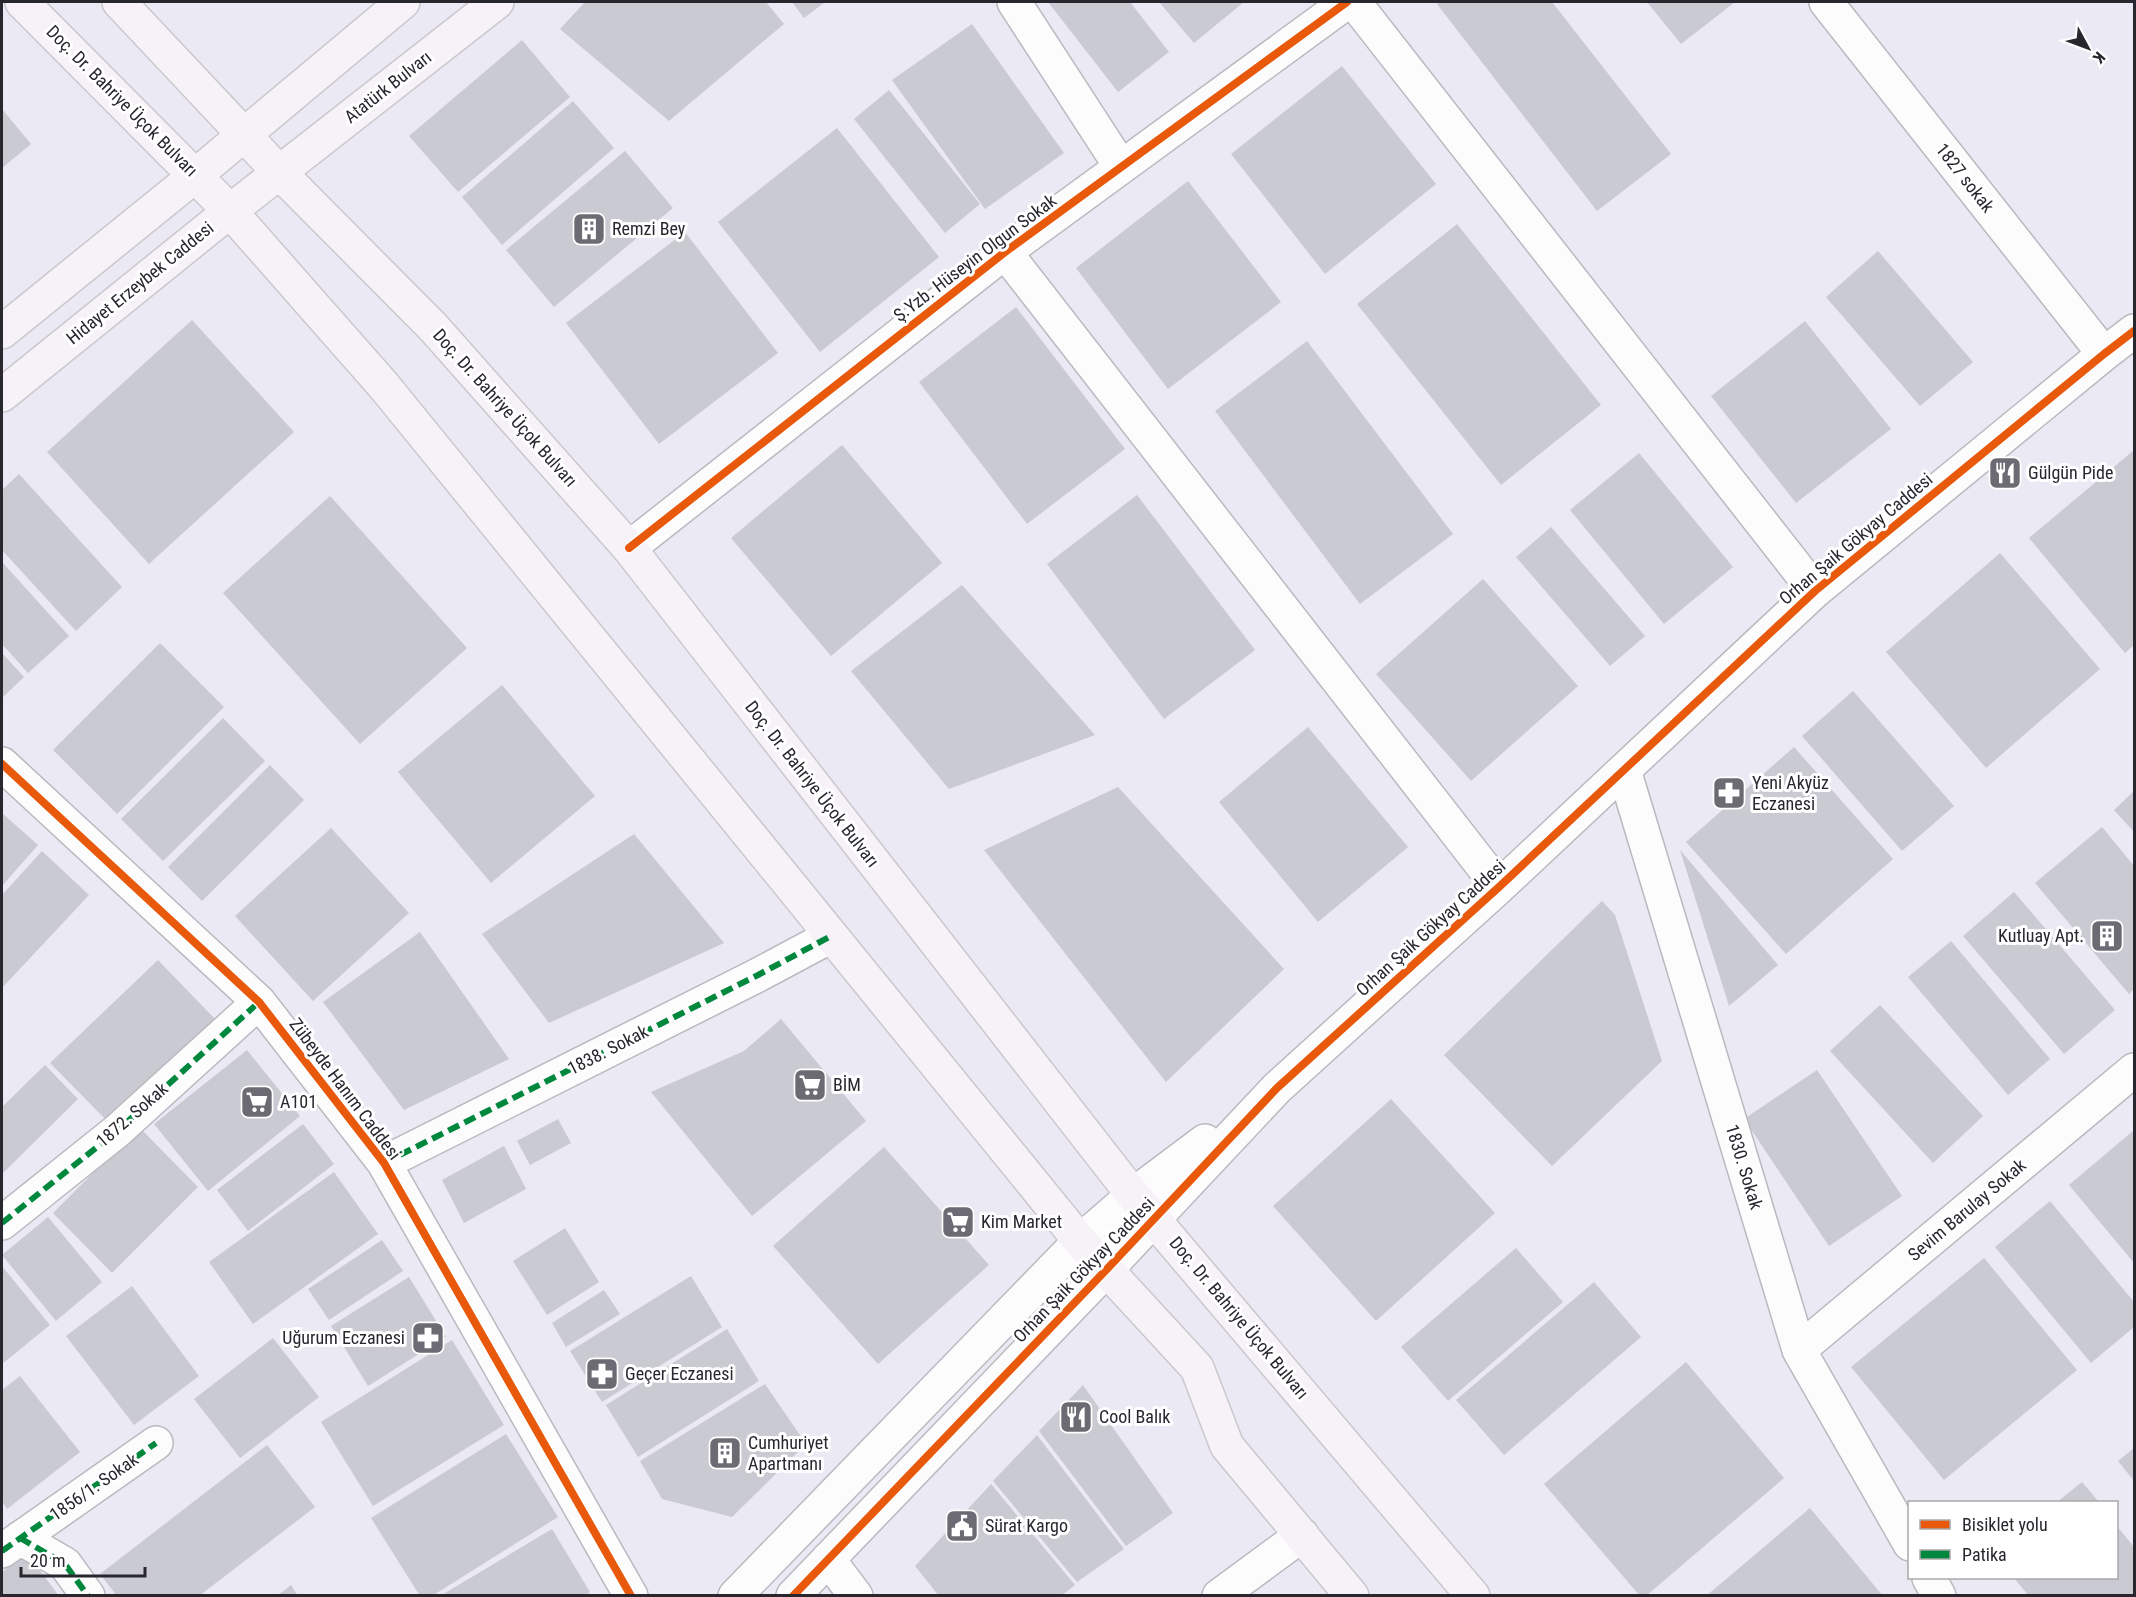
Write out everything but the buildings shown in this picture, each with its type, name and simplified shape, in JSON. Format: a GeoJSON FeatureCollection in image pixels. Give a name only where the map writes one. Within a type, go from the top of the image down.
{"type":"FeatureCollection","features":[{"type":"Feature","properties":{"kind":"main road","name":"Doç. Dr. Bahriye Üçok Bulvarı"},"geometry":{"type":"LineString","coordinates":[[22,2],[230,211],[384,386],[1080,1241],[1197,1368],[1227,1446],[1352,1596]]}},
{"type":"Feature","properties":{"kind":"main road","name":"Doç. Dr. Bahriye Üçok Bulvarı"},"geometry":{"type":"LineString","coordinates":[[119,2],[279,172],[433,327],[628,548],[1144,1207],[1473,1596]]}},
{"type":"Feature","properties":{"kind":"main road"},"geometry":{"type":"LineString","coordinates":[[2,332],[196,175],[403,2]]}},
{"type":"Feature","properties":{"kind":"main road","name":"Atatürk Bulvarı"},"geometry":{"type":"LineString","coordinates":[[279,172],[497,2]]}},
{"type":"Feature","properties":{"kind":"main road","name":"Hidayet Erzeybek Caddesi"},"geometry":{"type":"LineString","coordinates":[[2,395],[279,172]]}},
{"type":"Feature","properties":{"kind":"street"},"geometry":{"type":"LineString","coordinates":[[1014,2],[1121,167]]}},
{"type":"Feature","properties":{"kind":"street","name":"Ş.Yzb. Hüseyin Olgun Sokak"},"geometry":{"type":"LineString","coordinates":[[628,548],[1005,252],[1347,2]]}},
{"type":"Feature","properties":{"kind":"street"},"geometry":{"type":"LineString","coordinates":[[1354,2],[1815,591]]}},
{"type":"Feature","properties":{"kind":"street","name":"1827 sokak"},"geometry":{"type":"LineString","coordinates":[[1826,2],[2104,354]]}},
{"type":"Feature","properties":{"kind":"street"},"geometry":{"type":"LineString","coordinates":[[1005,252],[1499,887]]}},
{"type":"Feature","properties":{"kind":"street","name":"Orhan Şaik Gökyay Caddesi"},"geometry":{"type":"LineString","coordinates":[[735,1596],[1080,1241],[1144,1207],[1499,887],[1815,591],[2134,331]]}},
{"type":"Feature","properties":{"kind":"street","name":"Zübeyde Hanım Caddesi"},"geometry":{"type":"LineString","coordinates":[[2,764],[259,1002],[384,1163],[631,1596]]}},
{"type":"Feature","properties":{"kind":"street","name":"1830. Sokak"},"geometry":{"type":"LineString","coordinates":[[1624,770],[1799,1350],[1908,1541]]}},
{"type":"Feature","properties":{"kind":"street","name":"1838. Sokak"},"geometry":{"type":"LineString","coordinates":[[384,1163],[831,936]]}},
{"type":"Feature","properties":{"kind":"street","name":"1872. Sokak"},"geometry":{"type":"LineString","coordinates":[[2,1223],[117,1131],[259,1002]]}},
{"type":"Feature","properties":{"kind":"street","name":"Sevim Barulay Sokak"},"geometry":{"type":"LineString","coordinates":[[1799,1350],[2134,1070]]}},
{"type":"Feature","properties":{"kind":"street","name":"Orhan Şaik Gökyay Caddesi"},"geometry":{"type":"LineString","coordinates":[[793,1596],[1107,1269],[1144,1207]]}},
{"type":"Feature","properties":{"kind":"street","name":"1856/1. Sokak"},"geometry":{"type":"LineString","coordinates":[[11,1545],[156,1443]]}},
{"type":"Feature","properties":{"kind":"street"},"geometry":{"type":"LineString","coordinates":[[1219,1596],[1302,1535]]}},
{"type":"Feature","properties":{"kind":"street"},"geometry":{"type":"LineString","coordinates":[[11,1545],[65,1564],[88,1596]]}},
{"type":"Feature","properties":{"kind":"street"},"geometry":{"type":"LineString","coordinates":[[828,1559],[856,1596]]}},
{"type":"Feature","properties":{"kind":"street"},"geometry":{"type":"LineString","coordinates":[[1930,1579],[1939,1596]]}},
{"type":"Feature","properties":{"kind":"marked path"},"geometry":{"type":"LineString","coordinates":[[384,1163],[831,936]]}},
{"type":"Feature","properties":{"kind":"marked path"},"geometry":{"type":"LineString","coordinates":[[2,1223],[117,1131],[259,1002]]}},
{"type":"Feature","properties":{"kind":"marked path"},"geometry":{"type":"LineString","coordinates":[[2,1551],[156,1443]]}},
{"type":"Feature","properties":{"kind":"marked path"},"geometry":{"type":"LineString","coordinates":[[20,1538],[65,1564],[88,1596]]}},
{"type":"Feature","properties":{"kind":"cycle path"},"geometry":{"type":"LineString","coordinates":[[629,548],[1005,252],[1347,2]]}},
{"type":"Feature","properties":{"kind":"cycle path"},"geometry":{"type":"LineString","coordinates":[[793,1596],[1277,1088],[1499,887],[1815,591],[2134,331]]}},
{"type":"Feature","properties":{"kind":"cycle path"},"geometry":{"type":"LineString","coordinates":[[2,764],[259,1002],[384,1163],[631,1596]]}},
{"type":"Feature","properties":{"kind":"place","name":"Remzi Bey"},"geometry":{"type":"Point","coordinates":[589,229]}},
{"type":"Feature","properties":{"kind":"place","name":"Gülgün Pide"},"geometry":{"type":"Point","coordinates":[2005,473]}},
{"type":"Feature","properties":{"kind":"place","name":"Yeni Akyüz Eczanesi"},"geometry":{"type":"Point","coordinates":[1729,793]}},
{"type":"Feature","properties":{"kind":"place","name":"Kutluay Apt."},"geometry":{"type":"Point","coordinates":[2107,936]}},
{"type":"Feature","properties":{"kind":"place","name":"BİM"},"geometry":{"type":"Point","coordinates":[810,1085]}},
{"type":"Feature","properties":{"kind":"place","name":"A101"},"geometry":{"type":"Point","coordinates":[257,1102]}},
{"type":"Feature","properties":{"kind":"place","name":"Kim Market"},"geometry":{"type":"Point","coordinates":[958,1222]}},
{"type":"Feature","properties":{"kind":"place","name":"Uğurum Eczanesi"},"geometry":{"type":"Point","coordinates":[428,1338]}},
{"type":"Feature","properties":{"kind":"place","name":"Geçer Eczanesi"},"geometry":{"type":"Point","coordinates":[602,1374]}},
{"type":"Feature","properties":{"kind":"place","name":"Cool Balık"},"geometry":{"type":"Point","coordinates":[1076,1417]}},
{"type":"Feature","properties":{"kind":"place","name":"Cumhuriyet Apartmanı"},"geometry":{"type":"Point","coordinates":[725,1453]}},
{"type":"Feature","properties":{"kind":"place","name":"Sürat Kargo"},"geometry":{"type":"Point","coordinates":[962,1526]}}]}
